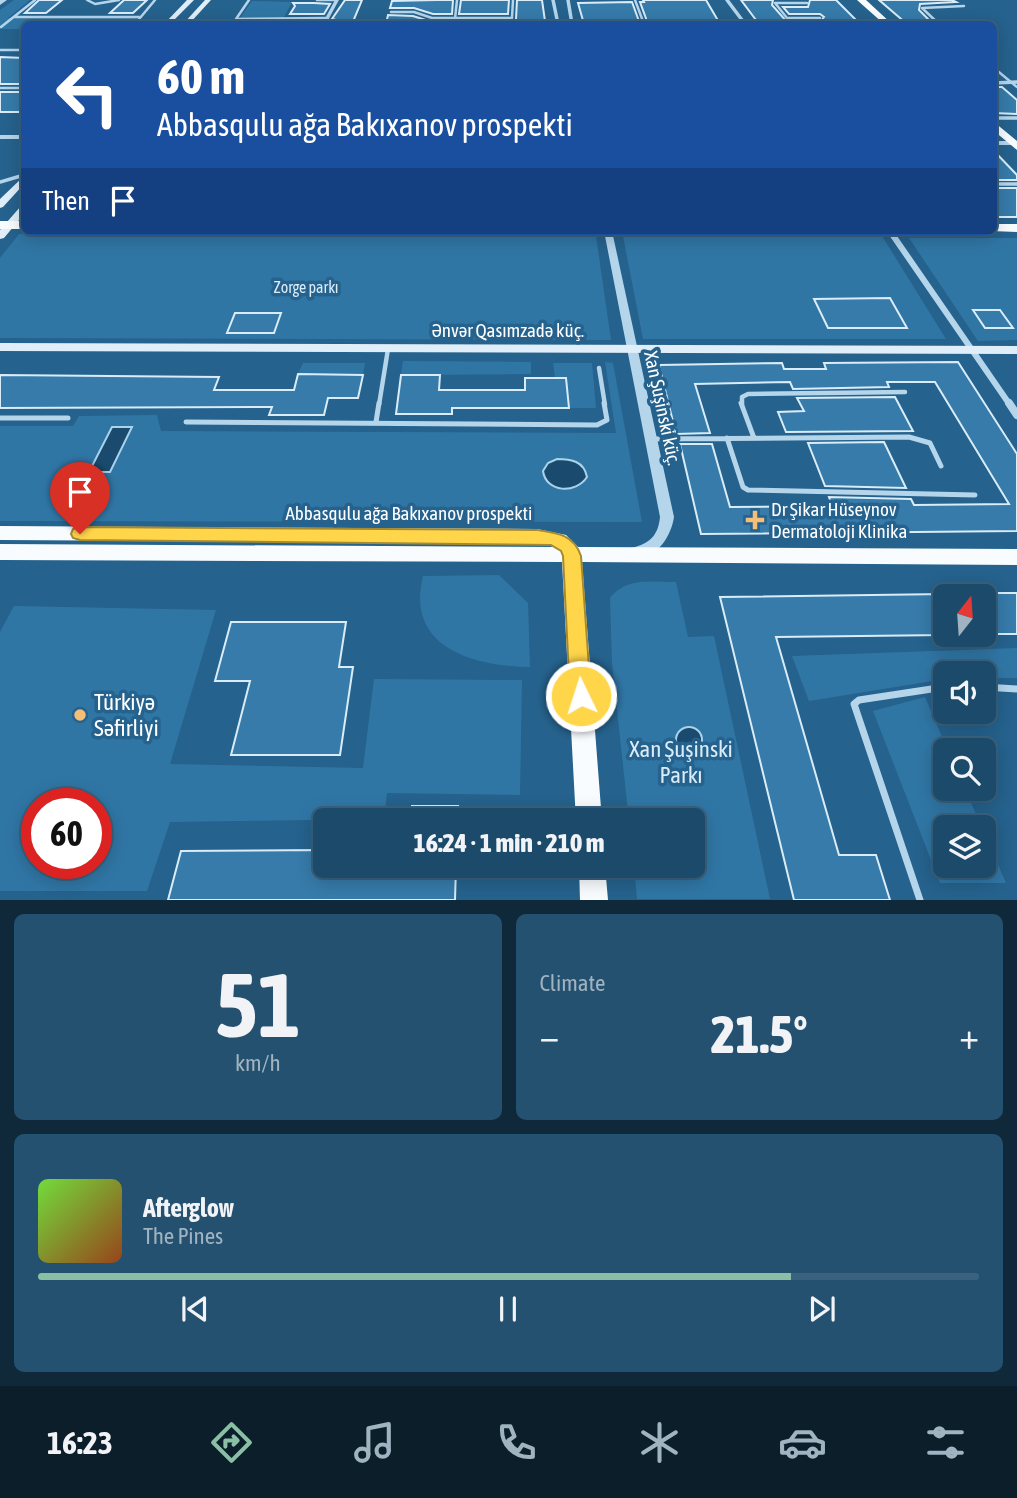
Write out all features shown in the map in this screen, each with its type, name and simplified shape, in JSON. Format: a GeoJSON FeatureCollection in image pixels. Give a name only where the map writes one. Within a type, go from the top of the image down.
{"type":"FeatureCollection","features":[{"type":"Feature","properties":{"kind":"main road"},"geometry":{"type":"LineString","coordinates":[[170,21],[191,0]]}},
{"type":"Feature","properties":{"kind":"main road"},"geometry":{"type":"LineString","coordinates":[[189,21],[208,0]]}},
{"type":"Feature","properties":{"kind":"main road"},"geometry":{"type":"LineString","coordinates":[[861,0],[885,21]]}},
{"type":"Feature","properties":{"kind":"main road"},"geometry":{"type":"LineString","coordinates":[[997,128],[1016,145]]}},
{"type":"Feature","properties":{"kind":"main road"},"geometry":{"type":"LineString","coordinates":[[0,205],[21,180]]}},
{"type":"Feature","properties":{"kind":"main road"},"geometry":{"type":"LineString","coordinates":[[0,236],[5,225],[21,211]]}},
{"type":"Feature","properties":{"kind":"main road"},"geometry":{"type":"LineString","coordinates":[[997,228],[1017,228]]}},
{"type":"Feature","properties":{"kind":"main road","name":"Ənvər Qasımzadə küç."},"geometry":{"type":"LineString","coordinates":[[0,347],[1017,350]]}},
{"type":"Feature","properties":{"kind":"main road","name":"Abbasqulu ağa Bakıxanov prospekti"},"geometry":{"type":"LineString","coordinates":[[0,533],[537,536],[564,542],[572,556]]}},
{"type":"Feature","properties":{"kind":"main road"},"geometry":{"type":"LineString","coordinates":[[0,552],[1017,557]]}},
{"type":"Feature","properties":{"kind":"main road"},"geometry":{"type":"LineString","coordinates":[[572,556],[588,808]]}},
{"type":"Feature","properties":{"kind":"main road"},"geometry":{"type":"LineString","coordinates":[[593,878],[594,900]]}},
{"type":"Feature","properties":{"kind":"street"},"geometry":{"type":"LineString","coordinates":[[326,21],[337,0]]}},
{"type":"Feature","properties":{"kind":"street"},"geometry":{"type":"LineString","coordinates":[[553,0],[557,21]]}},
{"type":"Feature","properties":{"kind":"street"},"geometry":{"type":"LineString","coordinates":[[568,0],[572,21]]}},
{"type":"Feature","properties":{"kind":"street"},"geometry":{"type":"LineString","coordinates":[[727,0],[743,21]]}},
{"type":"Feature","properties":{"kind":"street"},"geometry":{"type":"LineString","coordinates":[[997,83],[1015,84]]}},
{"type":"Feature","properties":{"kind":"street"},"geometry":{"type":"LineString","coordinates":[[0,137],[21,137]]}},
{"type":"Feature","properties":{"kind":"street"},"geometry":{"type":"LineString","coordinates":[[997,143],[1016,145]]}},
{"type":"Feature","properties":{"kind":"street","name":"Xan Şuşinski küç."},"geometry":{"type":"LineString","coordinates":[[609,235],[665,509],[664,534],[650,548],[612,557]]}},
{"type":"Feature","properties":{"kind":"street"},"geometry":{"type":"LineString","coordinates":[[893,235],[1017,415]]}},
{"type":"Feature","properties":{"kind":"lane"},"geometry":{"type":"LineString","coordinates":[[1,27],[35,0]]}},
{"type":"Feature","properties":{"kind":"lane"},"geometry":{"type":"LineString","coordinates":[[87,0],[95,4],[119,0]]}},
{"type":"Feature","properties":{"kind":"lane"},"geometry":{"type":"LineString","coordinates":[[138,21],[155,0]]}},
{"type":"Feature","properties":{"kind":"lane"},"geometry":{"type":"LineString","coordinates":[[249,0],[236,19],[328,18]]}},
{"type":"Feature","properties":{"kind":"lane"},"geometry":{"type":"LineString","coordinates":[[317,0],[337,0]]}},
{"type":"Feature","properties":{"kind":"lane"},"geometry":{"type":"LineString","coordinates":[[455,19],[457,0]]}},
{"type":"Feature","properties":{"kind":"lane"},"geometry":{"type":"LineString","coordinates":[[391,12],[414,12],[439,19],[512,18],[513,0]]}},
{"type":"Feature","properties":{"kind":"lane"},"geometry":{"type":"LineString","coordinates":[[635,0],[643,21]]}},
{"type":"Feature","properties":{"kind":"lane"},"geometry":{"type":"LineString","coordinates":[[790,21],[775,3],[807,3]]}},
{"type":"Feature","properties":{"kind":"lane"},"geometry":{"type":"LineString","coordinates":[[936,21],[922,8],[964,6]]}},
{"type":"Feature","properties":{"kind":"lane"},"geometry":{"type":"LineString","coordinates":[[14,17],[141,17]]}},
{"type":"Feature","properties":{"kind":"lane"},"geometry":{"type":"LineString","coordinates":[[787,18],[820,18]]}},
{"type":"Feature","properties":{"kind":"lane"},"geometry":{"type":"LineString","coordinates":[[0,50],[21,50]]}},
{"type":"Feature","properties":{"kind":"lane"},"geometry":{"type":"LineString","coordinates":[[997,70],[1015,84]]}},
{"type":"Feature","properties":{"kind":"lane"},"geometry":{"type":"LineString","coordinates":[[0,88],[21,88]]}},
{"type":"Feature","properties":{"kind":"lane"},"geometry":{"type":"LineString","coordinates":[[997,118],[1017,118]]}},
{"type":"Feature","properties":{"kind":"lane"},"geometry":{"type":"LineString","coordinates":[[0,182],[21,178]]}},
{"type":"Feature","properties":{"kind":"lane"},"geometry":{"type":"LineString","coordinates":[[997,184],[1017,184]]}},
{"type":"Feature","properties":{"kind":"lane"},"geometry":{"type":"LineString","coordinates":[[376,422],[388,349]]}},
{"type":"Feature","properties":{"kind":"lane"},"geometry":{"type":"LineString","coordinates":[[186,422],[597,425],[607,420],[599,368]]}},
{"type":"Feature","properties":{"kind":"lane"},"geometry":{"type":"LineString","coordinates":[[754,438],[741,402],[748,394],[905,392]]}},
{"type":"Feature","properties":{"kind":"lane"},"geometry":{"type":"LineString","coordinates":[[0,418],[68,418]]}},
{"type":"Feature","properties":{"kind":"lane"},"geometry":{"type":"LineString","coordinates":[[649,439],[892,436],[921,439],[930,443],[941,466]]}},
{"type":"Feature","properties":{"kind":"lane"},"geometry":{"type":"LineString","coordinates":[[727,438],[743,487],[748,490],[975,495]]}},
{"type":"Feature","properties":{"kind":"lane"},"geometry":{"type":"LineString","coordinates":[[996,687],[1017,688]]}},
{"type":"Feature","properties":{"kind":"lane"},"geometry":{"type":"LineString","coordinates":[[920,900],[854,704],[859,700],[933,689]]}},
{"type":"Feature","properties":{"kind":"green space"},"geometry":{"type":"Polygon","coordinates":[[[14,0],[30,0],[8,18],[136,18],[133,21],[21,21],[21,29],[0,29],[0,10],[14,0]]]}},
{"type":"Feature","properties":{"kind":"green space"},"geometry":{"type":"Polygon","coordinates":[[[252,1],[292,2],[283,19],[240,18],[252,1]]]}},
{"type":"Feature","properties":{"kind":"green space","name":"Zorge parkı"},"geometry":{"type":"Polygon","coordinates":[[[19,234],[596,236],[611,340],[0,338],[0,258],[19,234]]]}},
{"type":"Feature","properties":{"kind":"green space"},"geometry":{"type":"Polygon","coordinates":[[[623,236],[882,236],[946,339],[643,339],[623,236]]]}},
{"type":"Feature","properties":{"kind":"green space"},"geometry":{"type":"Polygon","coordinates":[[[909,238],[1017,238],[1017,340],[978,341],[909,238]]]}},
{"type":"Feature","properties":{"kind":"green space"},"geometry":{"type":"Polygon","coordinates":[[[403,361],[531,362],[531,374],[401,375],[403,361]]]}},
{"type":"Feature","properties":{"kind":"green space"},"geometry":{"type":"Polygon","coordinates":[[[605,362],[613,363],[642,522],[0,521],[0,426],[73,426],[79,416],[157,415],[161,431],[616,433],[605,362]]]}},
{"type":"Feature","properties":{"kind":"green space"},"geometry":{"type":"Polygon","coordinates":[[[303,363],[365,363],[363,375],[298,374],[303,363]]]}},
{"type":"Feature","properties":{"kind":"green space"},"geometry":{"type":"Polygon","coordinates":[[[553,363],[592,363],[596,408],[569,408],[566,378],[555,378],[553,363]]]}},
{"type":"Feature","properties":{"kind":"green space"},"geometry":{"type":"Polygon","coordinates":[[[499,575],[528,603],[530,667],[509,666],[467,657],[434,636],[424,620],[420,601],[423,576],[499,575]]]}},
{"type":"Feature","properties":{"kind":"green space","name":"Xan Şuşinski Parkı"},"geometry":{"type":"Polygon","coordinates":[[[676,582],[688,637],[714,636],[770,899],[637,899],[635,878],[705,878],[705,808],[628,808],[612,663],[610,598],[616,591],[631,584],[676,582]]]}},
{"type":"Feature","properties":{"kind":"green space"},"geometry":{"type":"Polygon","coordinates":[[[14,606],[216,610],[170,764],[363,768],[374,679],[522,680],[520,795],[387,793],[385,808],[313,808],[313,820],[170,822],[147,891],[0,891],[0,632],[14,606]]]}},
{"type":"Feature","properties":{"kind":"green space"},"geometry":{"type":"Polygon","coordinates":[[[1017,648],[1017,678],[996,678],[996,661],[933,661],[933,681],[809,701],[792,656],[1017,648]]]}},
{"type":"Feature","properties":{"kind":"green space"},"geometry":{"type":"Polygon","coordinates":[[[925,697],[933,716],[933,724],[936,724],[942,738],[933,738],[933,801],[970,801],[976,815],[933,815],[933,865],[873,711],[925,697]]]}},
{"type":"Feature","properties":{"kind":"green space"},"geometry":{"type":"Polygon","coordinates":[[[996,860],[1006,883],[940,883],[938,878],[996,878],[996,860]]]}},
{"type":"Feature","properties":{"kind":"shaded area"},"geometry":{"type":"Polygon","coordinates":[[[112,427],[132,427],[110,472],[89,472],[112,427]]]}},
{"type":"Feature","properties":{"kind":"shaded area"},"geometry":{"type":"Polygon","coordinates":[[[557,459],[580,464],[587,477],[582,483],[569,488],[562,489],[550,484],[543,471],[548,463],[557,459]]]}},
{"type":"Feature","properties":{"kind":"shaded area"},"geometry":{"type":"Polygon","coordinates":[[[689,727],[698,731],[702,740],[698,749],[689,753],[680,749],[676,740],[680,731],[689,727]]]}},
{"type":"Feature","properties":{"kind":"building"},"geometry":{"type":"Polygon","coordinates":[[[39,0],[62,0],[46,13],[25,13],[39,0]]]}},
{"type":"Feature","properties":{"kind":"building"},"geometry":{"type":"Polygon","coordinates":[[[124,0],[147,0],[133,13],[110,13],[124,0]]]}},
{"type":"Feature","properties":{"kind":"building"},"geometry":{"type":"Polygon","coordinates":[[[345,0],[362,0],[353,21],[332,19],[345,0]]]}},
{"type":"Feature","properties":{"kind":"building"},"geometry":{"type":"Polygon","coordinates":[[[453,0],[452,14],[433,14],[414,8],[390,8],[392,1],[453,0]]]}},
{"type":"Feature","properties":{"kind":"building"},"geometry":{"type":"Polygon","coordinates":[[[461,0],[509,0],[508,14],[459,14],[461,0]]]}},
{"type":"Feature","properties":{"kind":"building"},"geometry":{"type":"Polygon","coordinates":[[[517,0],[542,0],[545,21],[514,21],[517,0]]]}},
{"type":"Feature","properties":{"kind":"building"},"geometry":{"type":"Polygon","coordinates":[[[643,0],[706,0],[718,21],[647,21],[640,2],[644,2],[643,0]]]}},
{"type":"Feature","properties":{"kind":"building"},"geometry":{"type":"Polygon","coordinates":[[[741,0],[773,0],[772,5],[786,21],[757,21],[741,0]]]}},
{"type":"Feature","properties":{"kind":"building"},"geometry":{"type":"Polygon","coordinates":[[[810,0],[836,0],[857,21],[821,21],[824,17],[820,14],[789,14],[783,7],[808,7],[810,0]]]}},
{"type":"Feature","properties":{"kind":"building"},"geometry":{"type":"Polygon","coordinates":[[[879,0],[956,2],[920,4],[919,10],[930,21],[904,21],[879,0]]]}},
{"type":"Feature","properties":{"kind":"building"},"geometry":{"type":"Polygon","coordinates":[[[632,2],[639,21],[583,21],[578,3],[632,2]]]}},
{"type":"Feature","properties":{"kind":"building"},"geometry":{"type":"Polygon","coordinates":[[[293,3],[330,4],[324,14],[290,14],[295,6],[293,3]]]}},
{"type":"Feature","properties":{"kind":"building"},"geometry":{"type":"Polygon","coordinates":[[[388,15],[413,16],[429,21],[387,21],[388,15]]]}},
{"type":"Feature","properties":{"kind":"building"},"geometry":{"type":"Polygon","coordinates":[[[0,57],[21,58],[21,84],[0,84],[0,57]]]}},
{"type":"Feature","properties":{"kind":"building"},"geometry":{"type":"Polygon","coordinates":[[[997,87],[1002,87],[1017,100],[1017,114],[997,113],[997,87]]]}},
{"type":"Feature","properties":{"kind":"building"},"geometry":{"type":"Polygon","coordinates":[[[0,92],[21,92],[21,112],[0,112],[0,92]]]}},
{"type":"Feature","properties":{"kind":"building"},"geometry":{"type":"Polygon","coordinates":[[[997,154],[1017,175],[1017,180],[997,180],[997,154]]]}},
{"type":"Feature","properties":{"kind":"building"},"geometry":{"type":"Polygon","coordinates":[[[997,188],[1017,188],[1017,217],[997,217],[997,188]]]}},
{"type":"Feature","properties":{"kind":"building"},"geometry":{"type":"Polygon","coordinates":[[[890,298],[907,328],[828,328],[814,299],[890,298]]]}},
{"type":"Feature","properties":{"kind":"building"},"geometry":{"type":"Polygon","coordinates":[[[973,310],[1000,310],[1013,328],[985,328],[973,310]]]}},
{"type":"Feature","properties":{"kind":"building"},"geometry":{"type":"Polygon","coordinates":[[[235,313],[281,313],[274,333],[227,333],[235,313]]]}},
{"type":"Feature","properties":{"kind":"building"},"geometry":{"type":"Polygon","coordinates":[[[958,362],[1017,454],[1017,531],[701,534],[680,444],[712,444],[730,507],[832,506],[829,497],[911,499],[914,505],[1009,504],[935,382],[887,382],[889,387],[793,389],[790,382],[695,384],[710,433],[676,434],[659,365],[782,363],[784,369],[826,369],[824,363],[958,362]]]}},
{"type":"Feature","properties":{"kind":"building"},"geometry":{"type":"Polygon","coordinates":[[[298,374],[363,375],[358,398],[328,398],[324,415],[269,415],[272,407],[0,408],[0,375],[219,377],[214,390],[294,390],[298,374]]]}},
{"type":"Feature","properties":{"kind":"building"},"geometry":{"type":"Polygon","coordinates":[[[401,375],[440,375],[439,390],[525,390],[525,378],[566,378],[569,408],[452,408],[452,414],[396,414],[401,375]]]}},
{"type":"Feature","properties":{"kind":"building"},"geometry":{"type":"Polygon","coordinates":[[[895,397],[913,431],[786,432],[778,412],[804,411],[797,398],[895,397]]]}},
{"type":"Feature","properties":{"kind":"building"},"geometry":{"type":"Polygon","coordinates":[[[884,442],[906,488],[825,486],[808,443],[884,442]]]}},
{"type":"Feature","properties":{"kind":"building"},"geometry":{"type":"Polygon","coordinates":[[[996,593],[1017,593],[1017,634],[996,634],[996,593]]]}},
{"type":"Feature","properties":{"kind":"building"},"geometry":{"type":"Polygon","coordinates":[[[933,594],[933,635],[776,637],[839,855],[876,855],[890,900],[794,900],[720,597],[933,594]]]}},
{"type":"Feature","properties":{"kind":"building"},"geometry":{"type":"Polygon","coordinates":[[[231,622],[346,622],[339,667],[353,667],[340,755],[231,755],[250,681],[215,681],[231,622]]]}},
{"type":"Feature","properties":{"kind":"building"},"geometry":{"type":"Polygon","coordinates":[[[412,806],[458,806],[458,808],[412,806]]]}},
{"type":"Feature","properties":{"kind":"building"},"geometry":{"type":"Polygon","coordinates":[[[313,850],[313,878],[456,878],[455,900],[168,900],[181,851],[313,850]]]}},
{"type":"Feature","properties":{"kind":"place","name":"Dr Şikar Hüseynov Dermatoloji Klinika"},"geometry":{"type":"Point","coordinates":[755,520]}},
{"type":"Feature","properties":{"kind":"place","name":"Türkiyə Səfirliyi"},"geometry":{"type":"Point","coordinates":[80,715]}},
{"type":"Feature","properties":{"kind":"route"},"geometry":{"type":"LineString","coordinates":[[80,534],[537,536],[555,539],[569,547],[572,556],[581,696]]}}]}
